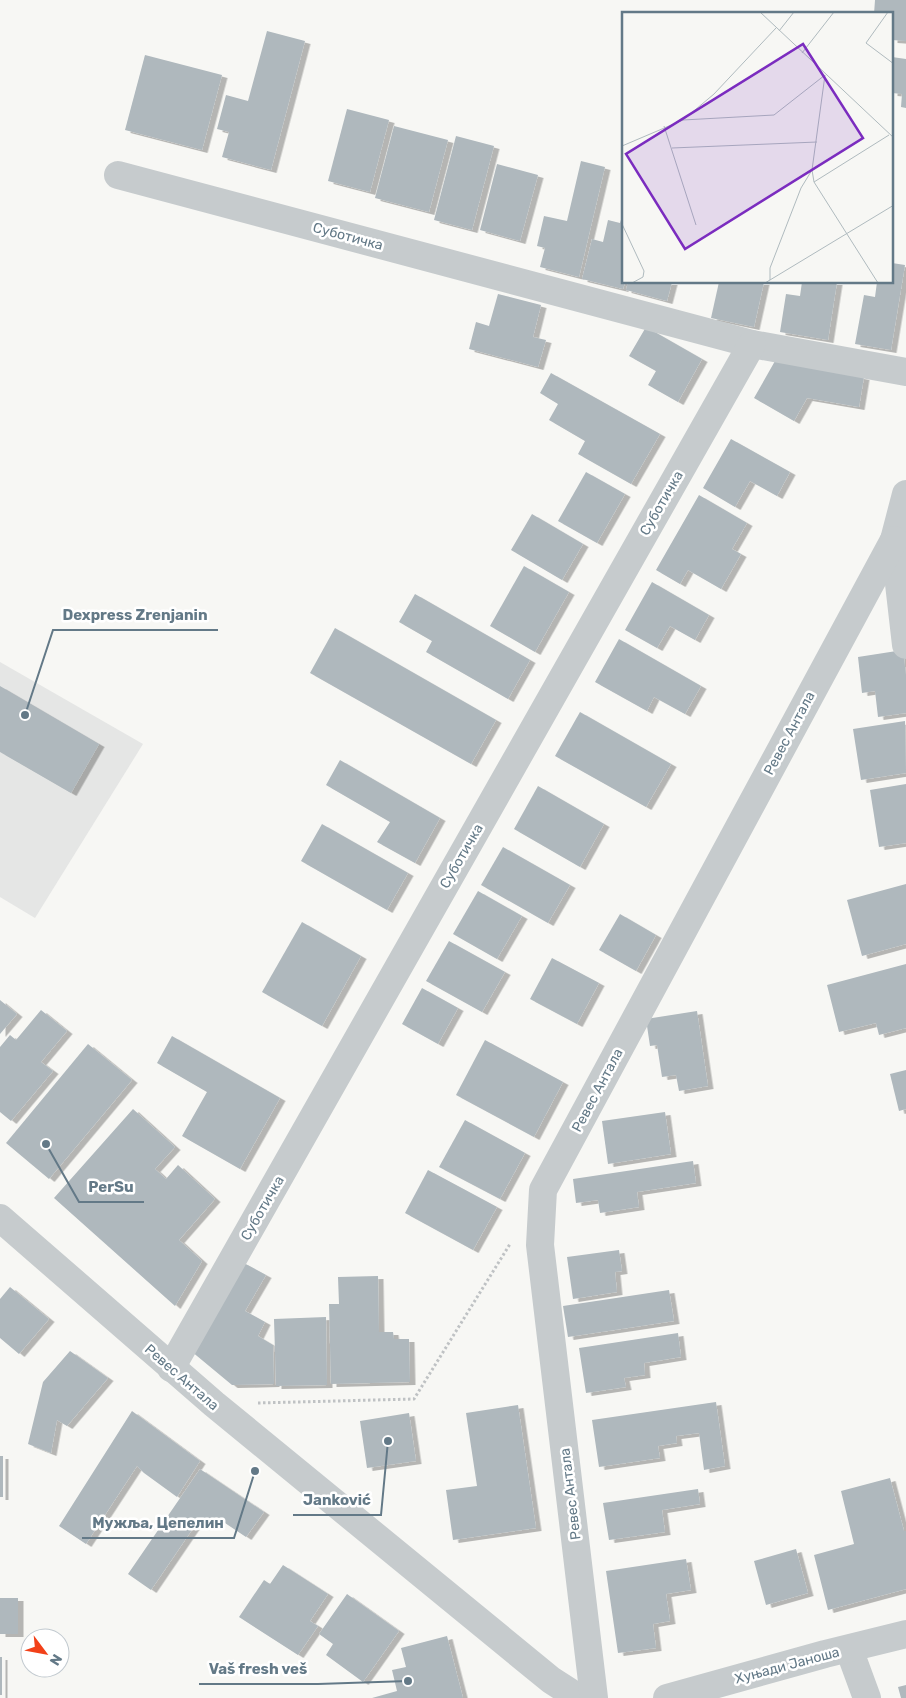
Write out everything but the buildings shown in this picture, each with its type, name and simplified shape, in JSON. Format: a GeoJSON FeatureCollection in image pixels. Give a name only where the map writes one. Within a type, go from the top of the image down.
{"type":"FeatureCollection","features":[{"type":"Feature","properties":{"kind":"street","name":"Суботичка"},"geometry":{"type":"LineString","coordinates":[[118,175],[752,344],[906,372]]}},
{"type":"Feature","properties":{"kind":"street","name":"Суботичка"},"geometry":{"type":"LineString","coordinates":[[171,1368],[752,344]]}},
{"type":"Feature","properties":{"kind":"street"},"geometry":{"type":"LineString","coordinates":[[906,494],[894,540],[906,645]]}},
{"type":"Feature","properties":{"kind":"street","name":"Ревес Антала"},"geometry":{"type":"LineString","coordinates":[[594,1698],[540,1245],[543,1190],[894,540]]}},
{"type":"Feature","properties":{"kind":"street","name":"Ревес Антала"},"geometry":{"type":"LineString","coordinates":[[0,1218],[214,1404],[551,1680],[579,1698]]}},
{"type":"Feature","properties":{"kind":"street","name":"Хуњади Јаноша"},"geometry":{"type":"LineString","coordinates":[[668,1698],[906,1634]]}},
{"type":"Feature","properties":{"kind":"street"},"geometry":{"type":"LineString","coordinates":[[849,1648],[867,1698]]}},
{"type":"Feature","properties":{"kind":"path"},"geometry":{"type":"LineString","coordinates":[[214,1404],[414,1399],[512,1240]]}},
{"type":"Feature","properties":{"kind":"shaded area"},"geometry":{"type":"Polygon","coordinates":[[[0,662],[143,744],[35,918],[0,897],[0,662]]]}},
{"type":"Feature","properties":{"kind":"place","name":"Dexpress Zrenjanin"},"geometry":{"type":"Point","coordinates":[25,715]}},
{"type":"Feature","properties":{"kind":"place","name":"PerSu"},"geometry":{"type":"Point","coordinates":[46,1144]}},
{"type":"Feature","properties":{"kind":"place","name":"Janković"},"geometry":{"type":"Point","coordinates":[388,1441]}},
{"type":"Feature","properties":{"kind":"place","name":"Мужља, Цепелин"},"geometry":{"type":"Point","coordinates":[255,1471]}},
{"type":"Feature","properties":{"kind":"place","name":"Vaš fresh veš"},"geometry":{"type":"Point","coordinates":[408,1681]}}]}
